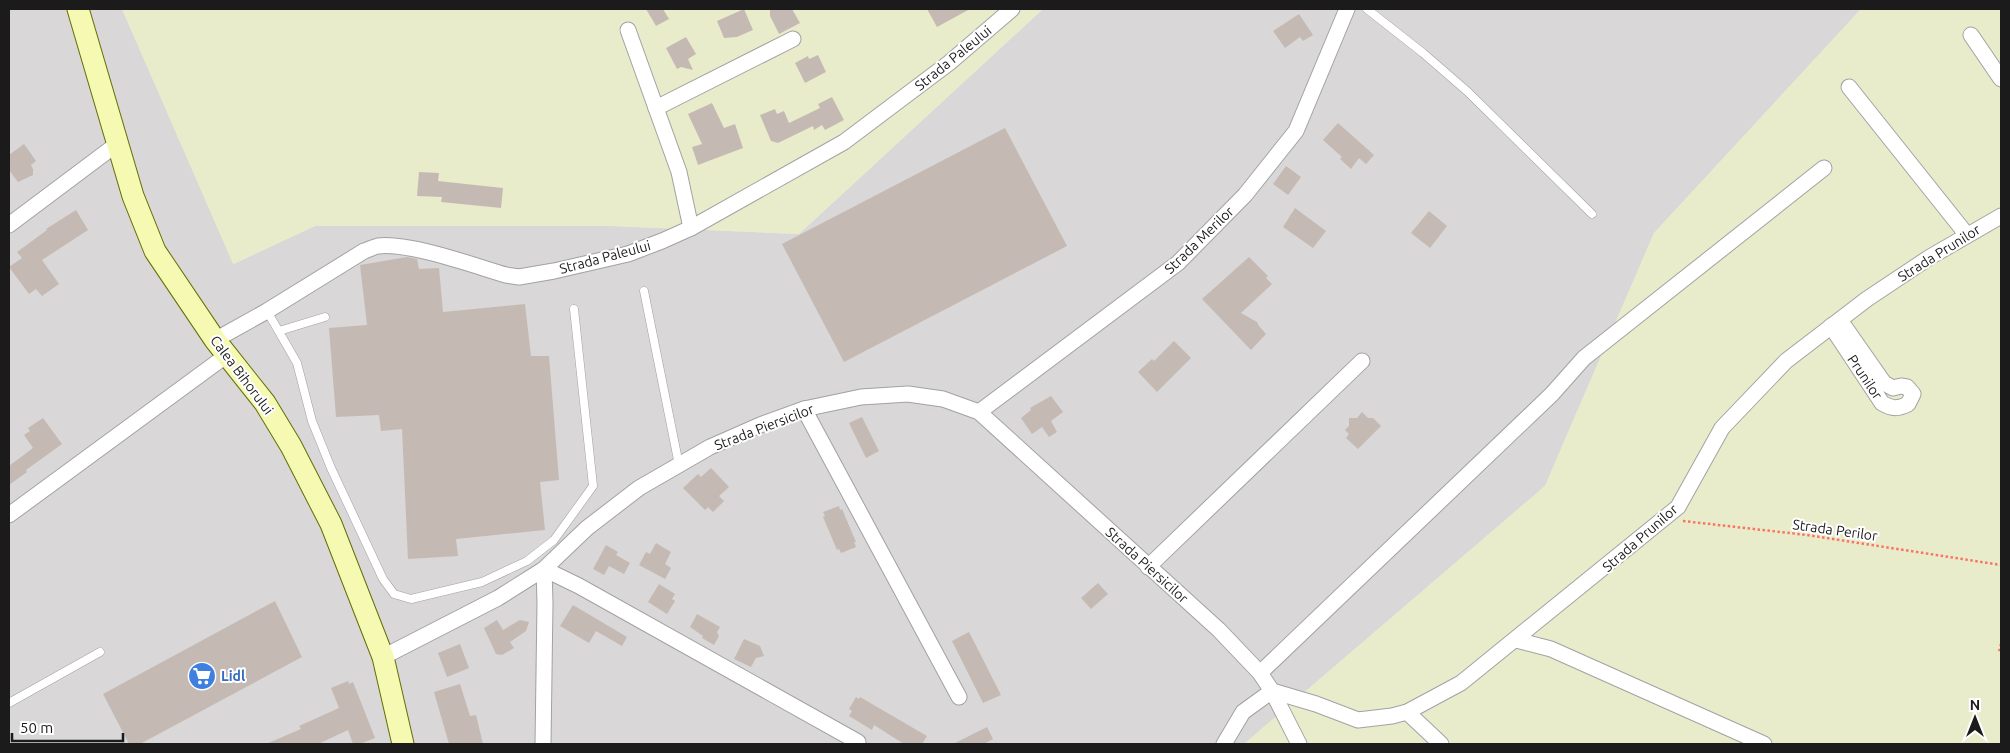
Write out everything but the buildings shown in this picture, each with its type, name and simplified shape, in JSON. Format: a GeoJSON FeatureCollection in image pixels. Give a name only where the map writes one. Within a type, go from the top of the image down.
{"type":"FeatureCollection","features":[{"type":"Feature","properties":{"kind":"main road","name":"Calea Bihorului"},"geometry":{"type":"LineString","coordinates":[[78,9],[132,196],[155,251],[221,348],[265,403],[291,446],[331,524],[383,657],[403,744]]}},
{"type":"Feature","properties":{"kind":"street","name":"Strada Paleului"},"geometry":{"type":"LineString","coordinates":[[9,515],[267,311],[364,251],[378,246],[398,246],[519,277],[628,254],[691,228],[844,142],[949,63],[1012,9]]}},
{"type":"Feature","properties":{"kind":"street","name":"Strada Merilor"},"geometry":{"type":"LineString","coordinates":[[979,412],[1178,263],[1245,195],[1296,130],[1347,9]]}},
{"type":"Feature","properties":{"kind":"street"},"geometry":{"type":"LineString","coordinates":[[628,30],[679,172],[691,228]]}},
{"type":"Feature","properties":{"kind":"street"},"geometry":{"type":"LineString","coordinates":[[1970,35],[2001,79]]}},
{"type":"Feature","properties":{"kind":"street"},"geometry":{"type":"LineString","coordinates":[[656,108],[793,39]]}},
{"type":"Feature","properties":{"kind":"street"},"geometry":{"type":"LineString","coordinates":[[1849,87],[1968,235]]}},
{"type":"Feature","properties":{"kind":"street"},"geometry":{"type":"LineString","coordinates":[[9,225],[117,144]]}},
{"type":"Feature","properties":{"kind":"street"},"geometry":{"type":"LineString","coordinates":[[1260,673],[1545,400],[1584,358],[1824,168]]}},
{"type":"Feature","properties":{"kind":"street","name":"Strada Prunilor"},"geometry":{"type":"LineString","coordinates":[[1272,691],[1316,704],[1358,720],[1392,716],[1407,712],[1461,683],[1678,507],[1722,428],[1786,361],[1867,299],[1922,262],[2000,219]]}},
{"type":"Feature","properties":{"kind":"street","name":"Prunilor"},"geometry":{"type":"LineString","coordinates":[[1836,323],[1884,383],[1893,388],[1908,387],[1913,394],[1908,404],[1900,408],[1890,408],[1882,403],[1836,323]]}},
{"type":"Feature","properties":{"kind":"street"},"geometry":{"type":"LineString","coordinates":[[1148,566],[1362,361]]}},
{"type":"Feature","properties":{"kind":"street","name":"Strada Piersicilor"},"geometry":{"type":"LineString","coordinates":[[383,657],[498,598],[544,569],[594,522],[639,488],[710,447],[804,409],[861,397],[908,394],[943,399],[979,412],[1219,630],[1260,673],[1272,691],[1299,744]]}},
{"type":"Feature","properties":{"kind":"street"},"geometry":{"type":"LineString","coordinates":[[804,409],[959,697]]}},
{"type":"Feature","properties":{"kind":"street"},"geometry":{"type":"LineString","coordinates":[[543,744],[544,569],[579,586],[858,742]]}},
{"type":"Feature","properties":{"kind":"street"},"geometry":{"type":"LineString","coordinates":[[1516,640],[1551,649],[1764,744]]}},
{"type":"Feature","properties":{"kind":"street"},"geometry":{"type":"LineString","coordinates":[[1224,744],[1243,712],[1272,691]]}},
{"type":"Feature","properties":{"kind":"street"},"geometry":{"type":"LineString","coordinates":[[1407,712],[1441,744]]}},
{"type":"Feature","properties":{"kind":"lane"},"geometry":{"type":"LineString","coordinates":[[1367,9],[1424,53],[1468,92],[1592,214]]}},
{"type":"Feature","properties":{"kind":"lane"},"geometry":{"type":"LineString","coordinates":[[644,291],[679,464]]}},
{"type":"Feature","properties":{"kind":"lane"},"geometry":{"type":"LineString","coordinates":[[267,311],[297,363],[312,421],[331,468],[383,579],[394,594],[410,599],[482,582],[527,560],[554,540],[594,486],[574,309]]}},
{"type":"Feature","properties":{"kind":"lane"},"geometry":{"type":"LineString","coordinates":[[279,331],[326,317]]}},
{"type":"Feature","properties":{"kind":"lane"},"geometry":{"type":"LineString","coordinates":[[9,703],[100,652]]}},
{"type":"Feature","properties":{"kind":"path","name":"Strada Perilor"},"geometry":{"type":"LineString","coordinates":[[1665,518],[1807,535],[2001,565]]}},
{"type":"Feature","properties":{"kind":"path"},"geometry":{"type":"LineString","coordinates":[[2001,644],[1999,652],[2001,653]]}},
{"type":"Feature","properties":{"kind":"shaded area"},"geometry":{"type":"Polygon","coordinates":[[[9,9],[122,9],[234,264],[315,226],[611,226],[799,234],[1043,9],[1861,9],[1654,233],[1545,486],[1244,744],[9,744],[9,9]]]}},
{"type":"Feature","properties":{"kind":"green space"},"geometry":{"type":"Polygon","coordinates":[[[122,9],[1043,9],[799,234],[611,226],[315,226],[233,264],[122,9]]]}},
{"type":"Feature","properties":{"kind":"green space"},"geometry":{"type":"Polygon","coordinates":[[[1861,9],[2001,9],[2001,744],[1244,744],[1545,486],[1654,233],[1861,9]]]}},
{"type":"Feature","properties":{"kind":"place","name":"Lidl"},"geometry":{"type":"Point","coordinates":[202,676]}}]}
